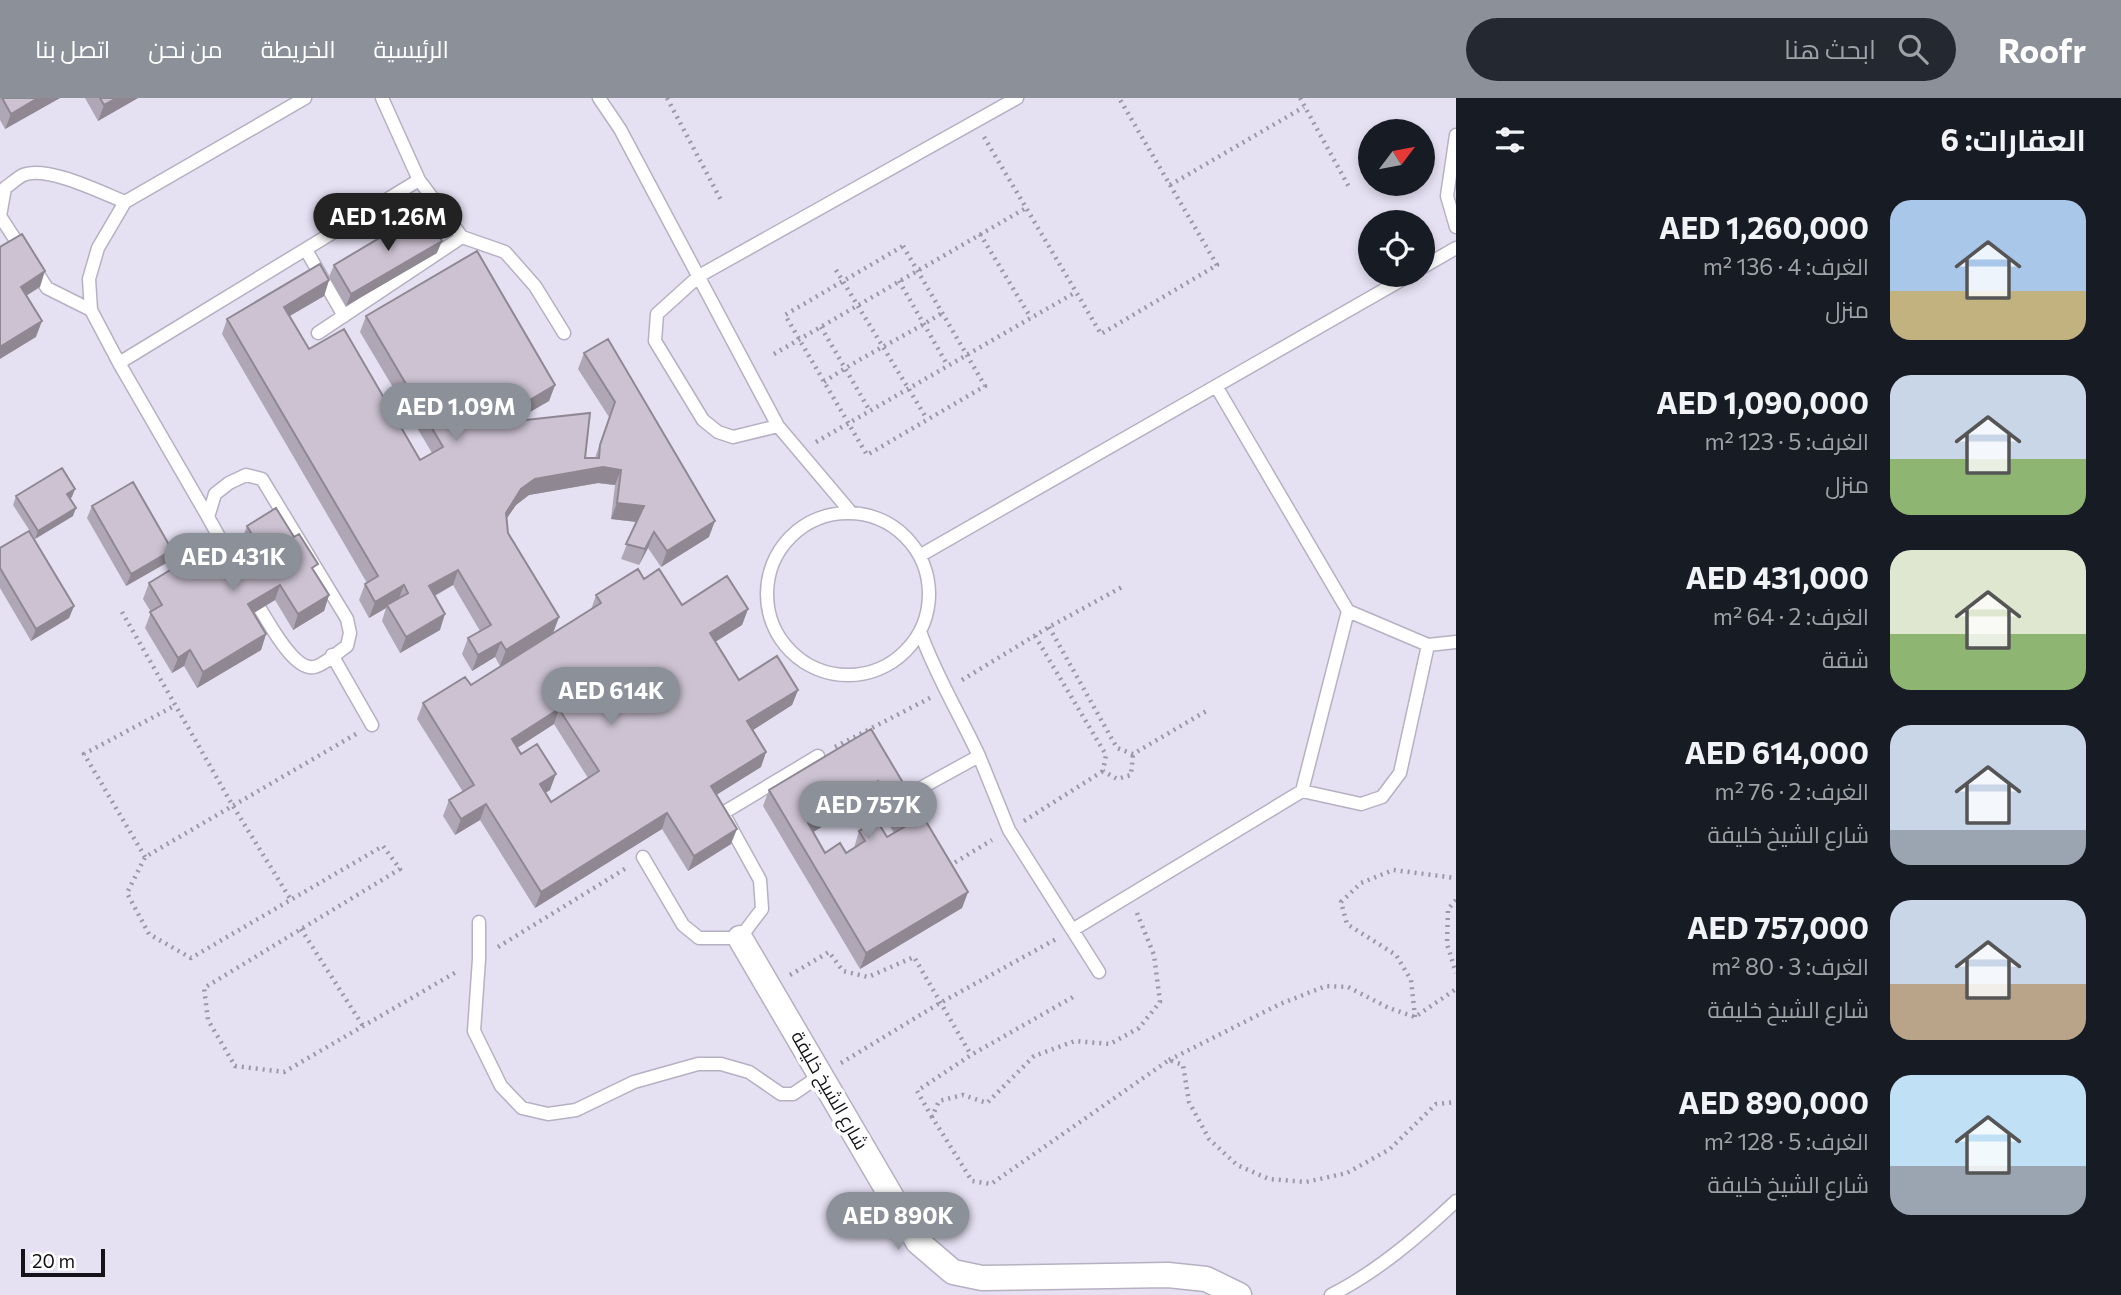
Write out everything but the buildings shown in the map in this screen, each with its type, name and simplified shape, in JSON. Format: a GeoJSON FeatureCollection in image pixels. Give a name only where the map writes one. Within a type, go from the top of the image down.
{"type":"FeatureCollection","features":[{"type":"Feature","properties":{"kind":"street","name":"شارع الشيخ خليفة"},"geometry":{"type":"LineString","coordinates":[[740,938],[918,1242],[953,1272],[982,1278],[1168,1275],[1206,1279],[1239,1295]]}},
{"type":"Feature","properties":{"kind":"lane"},"geometry":{"type":"LineString","coordinates":[[243,580],[91,310],[89,279],[98,248],[125,202],[305,98]]}},
{"type":"Feature","properties":{"kind":"lane"},"geometry":{"type":"LineString","coordinates":[[382,98],[419,180],[461,237],[505,252],[535,286],[564,333]]}},
{"type":"Feature","properties":{"kind":"lane"},"geometry":{"type":"LineString","coordinates":[[599,98],[620,129],[778,426],[849,510],[891,523],[921,555],[931,594],[921,634],[886,669],[836,677],[791,656],[766,612],[770,563],[801,524],[849,510]]}},
{"type":"Feature","properties":{"kind":"lane"},"geometry":{"type":"LineString","coordinates":[[778,426],[733,438],[718,432],[703,420],[655,341],[657,314],[699,276],[1017,98]]}},
{"type":"Feature","properties":{"kind":"lane"},"geometry":{"type":"LineString","coordinates":[[1456,135],[1447,196],[1456,227]]}},
{"type":"Feature","properties":{"kind":"lane"},"geometry":{"type":"LineString","coordinates":[[91,310],[47,288],[0,216],[5,188],[23,175],[37,172],[68,180],[125,202]]}},
{"type":"Feature","properties":{"kind":"lane"},"geometry":{"type":"LineString","coordinates":[[119,363],[419,180]]}},
{"type":"Feature","properties":{"kind":"lane"},"geometry":{"type":"LineString","coordinates":[[318,333],[461,237]]}},
{"type":"Feature","properties":{"kind":"lane"},"geometry":{"type":"LineString","coordinates":[[1435,260],[1456,248]]}},
{"type":"Feature","properties":{"kind":"lane"},"geometry":{"type":"LineString","coordinates":[[306,250],[344,316]]}},
{"type":"Feature","properties":{"kind":"lane"},"geometry":{"type":"LineString","coordinates":[[921,555],[1389,287]]}},
{"type":"Feature","properties":{"kind":"lane"},"geometry":{"type":"LineString","coordinates":[[1216,386],[1348,611],[1428,645],[1456,642]]}},
{"type":"Feature","properties":{"kind":"lane"},"geometry":{"type":"LineString","coordinates":[[208,517],[215,494],[229,483],[246,475],[262,479],[347,619],[350,633],[347,646],[315,667],[302,666],[294,659],[260,609]]}},
{"type":"Feature","properties":{"kind":"lane"},"geometry":{"type":"LineString","coordinates":[[1302,791],[1348,611]]}},
{"type":"Feature","properties":{"kind":"lane"},"geometry":{"type":"LineString","coordinates":[[921,634],[933,666],[979,755],[1009,830],[1099,972]]}},
{"type":"Feature","properties":{"kind":"lane"},"geometry":{"type":"LineString","coordinates":[[1074,929],[1302,791],[1361,804],[1382,797],[1400,774],[1428,645]]}},
{"type":"Feature","properties":{"kind":"lane"},"geometry":{"type":"LineString","coordinates":[[332,655],[372,724]]}},
{"type":"Feature","properties":{"kind":"lane"},"geometry":{"type":"LineString","coordinates":[[908,795],[979,755]]}},
{"type":"Feature","properties":{"kind":"lane"},"geometry":{"type":"LineString","coordinates":[[643,857],[683,925],[699,938],[740,938],[762,909],[760,880],[723,813],[818,756]]}},
{"type":"Feature","properties":{"kind":"lane"},"geometry":{"type":"LineString","coordinates":[[479,922],[474,1031],[501,1086],[522,1108],[548,1115],[576,1110],[634,1082],[698,1064],[721,1064],[749,1072],[781,1094],[793,1094],[821,1075]]}},
{"type":"Feature","properties":{"kind":"lane"},"geometry":{"type":"LineString","coordinates":[[1331,1295],[1370,1271],[1425,1230],[1456,1201]]}},
{"type":"Feature","properties":{"kind":"path"},"geometry":{"type":"LineString","coordinates":[[667,98],[722,202]]}},
{"type":"Feature","properties":{"kind":"path"},"geometry":{"type":"LineString","coordinates":[[975,121],[1101,334],[1217,265],[1119,98]]}},
{"type":"Feature","properties":{"kind":"path"},"geometry":{"type":"LineString","coordinates":[[1300,98],[1349,187]]}},
{"type":"Feature","properties":{"kind":"path"},"geometry":{"type":"LineString","coordinates":[[1170,185],[1304,107]]}},
{"type":"Feature","properties":{"kind":"path"},"geometry":{"type":"LineString","coordinates":[[774,354],[1026,208]]}},
{"type":"Feature","properties":{"kind":"path"},"geometry":{"type":"LineString","coordinates":[[980,234],[1031,318]]}},
{"type":"Feature","properties":{"kind":"path"},"geometry":{"type":"LineString","coordinates":[[903,246],[917,271],[985,386],[867,455],[785,315],[903,246]]}},
{"type":"Feature","properties":{"kind":"path"},"geometry":{"type":"LineString","coordinates":[[836,270],[928,419]]}},
{"type":"Feature","properties":{"kind":"path"},"geometry":{"type":"LineString","coordinates":[[899,281],[948,366]]}},
{"type":"Feature","properties":{"kind":"path"},"geometry":{"type":"LineString","coordinates":[[799,452],[1076,292]]}},
{"type":"Feature","properties":{"kind":"path"},"geometry":{"type":"LineString","coordinates":[[824,382],[942,313]]}},
{"type":"Feature","properties":{"kind":"path"},"geometry":{"type":"LineString","coordinates":[[821,327],[870,411]]}},
{"type":"Feature","properties":{"kind":"path"},"geometry":{"type":"LineString","coordinates":[[818,756],[947,689],[1049,627],[1122,587]]}},
{"type":"Feature","properties":{"kind":"path"},"geometry":{"type":"LineString","coordinates":[[122,612],[233,806],[291,900]]}},
{"type":"Feature","properties":{"kind":"path"},"geometry":{"type":"LineString","coordinates":[[1049,627],[1117,748],[1133,754]]}},
{"type":"Feature","properties":{"kind":"path"},"geometry":{"type":"LineString","coordinates":[[1035,636],[1106,755],[1103,771],[1117,779],[1131,775],[1133,754]]}},
{"type":"Feature","properties":{"kind":"path"},"geometry":{"type":"LineString","coordinates":[[145,857],[84,754],[176,705]]}},
{"type":"Feature","properties":{"kind":"path"},"geometry":{"type":"LineString","coordinates":[[1133,754],[1208,710]]}},
{"type":"Feature","properties":{"kind":"path"},"geometry":{"type":"LineString","coordinates":[[372,724],[145,857],[127,893],[149,934],[191,958],[383,846],[400,869],[204,988],[208,1020],[235,1066],[284,1072],[479,959],[643,857]]}},
{"type":"Feature","properties":{"kind":"path"},"geometry":{"type":"LineString","coordinates":[[1106,755],[1117,748]]}},
{"type":"Feature","properties":{"kind":"path"},"geometry":{"type":"LineString","coordinates":[[1415,1017],[1411,980],[1396,955],[1347,924],[1341,902],[1361,883],[1392,870],[1456,878]]}},
{"type":"Feature","properties":{"kind":"path"},"geometry":{"type":"LineString","coordinates":[[932,1117],[939,1101],[963,1095],[987,1103],[1034,1056],[1075,1041],[1110,1044],[1139,1028],[1160,1002],[1154,956],[1129,894]]}},
{"type":"Feature","properties":{"kind":"path"},"geometry":{"type":"LineString","coordinates":[[1456,900],[1448,909],[1447,944],[1456,973]]}},
{"type":"Feature","properties":{"kind":"path"},"geometry":{"type":"LineString","coordinates":[[301,929],[363,1026]]}},
{"type":"Feature","properties":{"kind":"path"},"geometry":{"type":"LineString","coordinates":[[821,1075],[940,1003],[1074,929]]}},
{"type":"Feature","properties":{"kind":"path"},"geometry":{"type":"LineString","coordinates":[[769,987],[829,952],[843,971],[868,976],[914,957],[971,1055]]}},
{"type":"Feature","properties":{"kind":"path"},"geometry":{"type":"LineString","coordinates":[[1073,997],[971,1055],[917,1091],[972,1181],[991,1184],[1169,1060],[1280,1004],[1326,986],[1348,987],[1389,1009],[1415,1017]]}},
{"type":"Feature","properties":{"kind":"path"},"geometry":{"type":"LineString","coordinates":[[1415,1017],[1456,989]]}},
{"type":"Feature","properties":{"kind":"path"},"geometry":{"type":"LineString","coordinates":[[1169,1060],[1183,1065],[1189,1102],[1209,1139],[1237,1165],[1269,1180],[1306,1182],[1347,1173],[1390,1149],[1436,1104],[1456,1102]]}}]}
